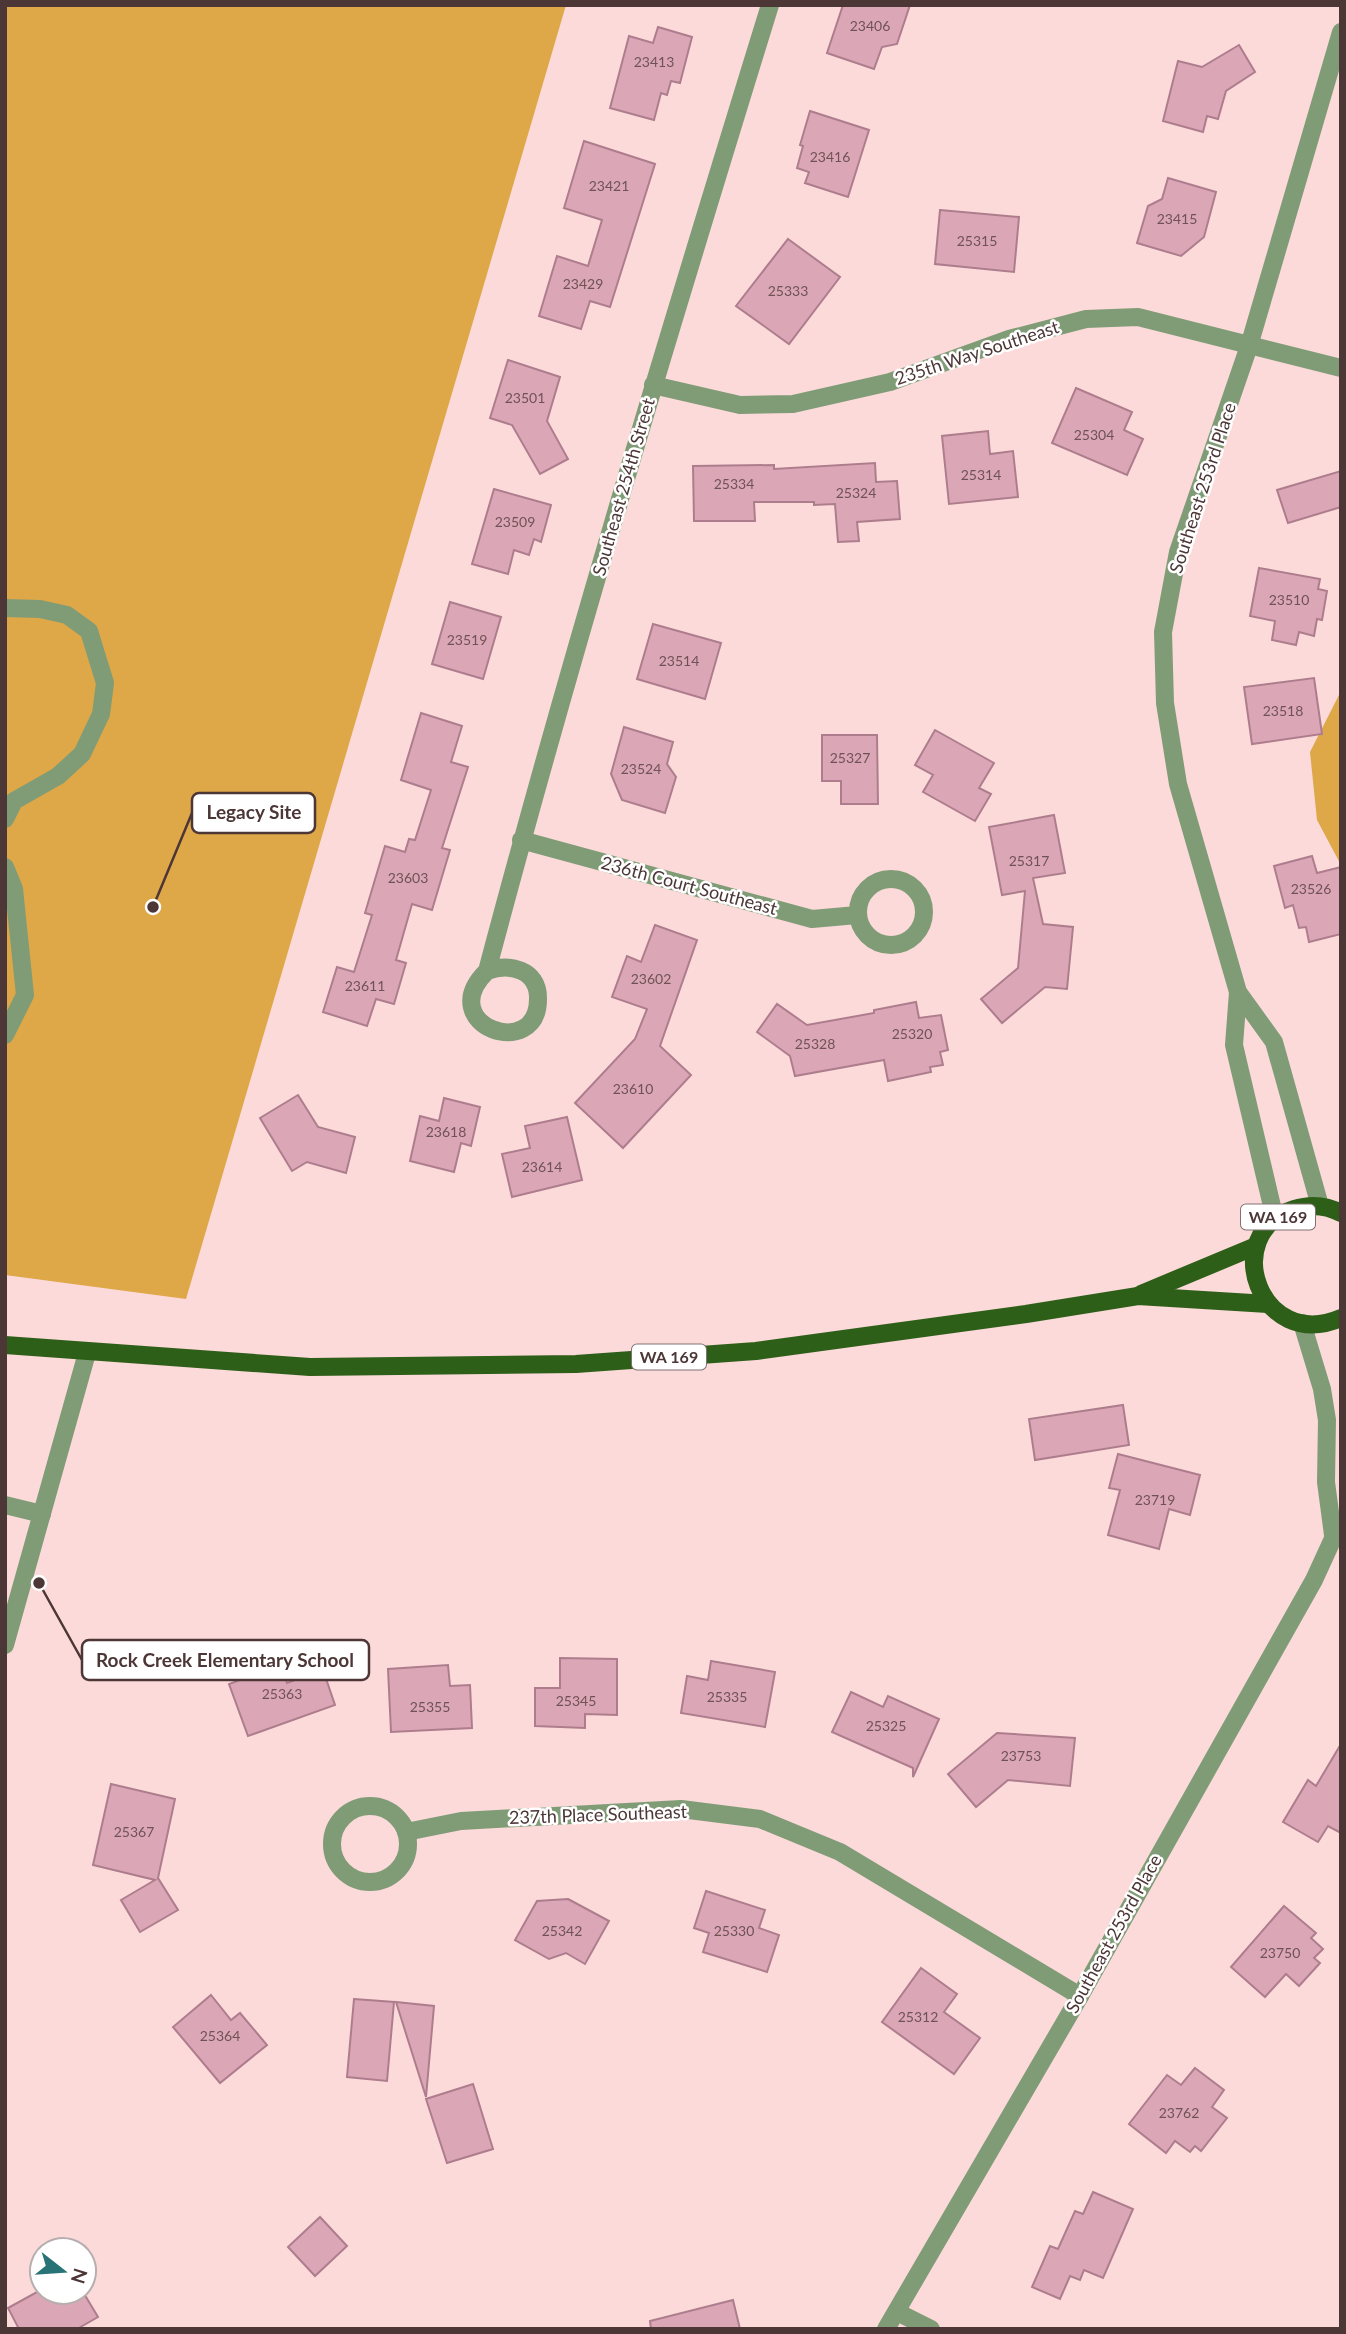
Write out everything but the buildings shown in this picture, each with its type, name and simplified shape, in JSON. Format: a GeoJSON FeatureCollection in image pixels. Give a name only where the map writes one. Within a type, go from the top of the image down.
{"type":"FeatureCollection","features":[{"type":"Feature","properties":{"kind":"main road","name":"WA 169"},"geometry":{"type":"LineString","coordinates":[[1302,1323],[1280,1315],[1260,1292],[1255,1277],[1256,1246],[1275,1219],[1287,1211],[1301,1206],[1320,1206],[1341,1213]]}},
{"type":"Feature","properties":{"kind":"main road","name":"WA 169"},"geometry":{"type":"LineString","coordinates":[[1138,1296],[1256,1246]]}},
{"type":"Feature","properties":{"kind":"main road","name":"WA 169"},"geometry":{"type":"LineString","coordinates":[[5,1345],[310,1367],[576,1364],[756,1351],[1138,1296],[1268,1304]]}},
{"type":"Feature","properties":{"kind":"main road"},"geometry":{"type":"LineString","coordinates":[[1302,1323],[1324,1324],[1341,1318]]}},
{"type":"Feature","properties":{"kind":"street","name":"Southeast 254th Street"},"geometry":{"type":"LineString","coordinates":[[487,971],[521,840],[653,385],[770,5]]}},
{"type":"Feature","properties":{"kind":"street","name":"Southeast 253rd Place"},"geometry":{"type":"LineString","coordinates":[[1320,1206],[1274,1042],[1238,992],[1178,784],[1165,703],[1163,632],[1178,552],[1249,346],[1341,32]]}},
{"type":"Feature","properties":{"kind":"street","name":"235th Way Southeast"},"geometry":{"type":"LineString","coordinates":[[653,385],[740,405],[793,404],[890,382],[1009,339],[1086,319],[1138,317],[1341,368]]}},
{"type":"Feature","properties":{"kind":"street"},"geometry":{"type":"LineString","coordinates":[[5,608],[40,609],[67,615],[89,631],[105,683],[101,714],[82,754],[58,776],[14,801],[5,819]]}},
{"type":"Feature","properties":{"kind":"street","name":"236th Court Southeast"},"geometry":{"type":"LineString","coordinates":[[521,840],[812,919],[857,915]]}},
{"type":"Feature","properties":{"kind":"street"},"geometry":{"type":"LineString","coordinates":[[5,867],[14,889],[25,995],[5,1035]]}},
{"type":"Feature","properties":{"kind":"street","name":"Southeast 253rd Place"},"geometry":{"type":"LineString","coordinates":[[1238,992],[1234,1045],[1275,1219]]}},
{"type":"Feature","properties":{"kind":"street","name":"Southeast 253rd Place"},"geometry":{"type":"LineString","coordinates":[[886,2329],[1080,1996],[1314,1580],[1337,1528],[1326,1482],[1327,1420],[1322,1389],[1302,1323]]}},
{"type":"Feature","properties":{"kind":"street"},"geometry":{"type":"LineString","coordinates":[[5,1644],[11,1598],[42,1514],[87,1353]]}},
{"type":"Feature","properties":{"kind":"street"},"geometry":{"type":"LineString","coordinates":[[5,1505],[42,1514]]}},
{"type":"Feature","properties":{"kind":"street"},"geometry":{"type":"LineString","coordinates":[[358,1807],[382,1807],[401,1821],[406,1832],[408,1846],[405,1859],[398,1870],[388,1878],[375,1882],[361,1881],[349,1876],[339,1867],[333,1855],[333,1832],[348,1812],[358,1807]]}},
{"type":"Feature","properties":{"kind":"street","name":"237th Place Southeast"},"geometry":{"type":"LineString","coordinates":[[406,1832],[461,1821],[681,1809],[760,1819],[840,1852],[1080,1996]]}},
{"type":"Feature","properties":{"kind":"street"},"geometry":{"type":"LineString","coordinates":[[897,2312],[931,2329]]}},
{"type":"Feature","properties":{"kind":"shaded area"},"geometry":{"type":"Polygon","coordinates":[[[5,5],[566,5],[186,1299],[5,1275],[5,5]]]}},
{"type":"Feature","properties":{"kind":"shaded area"},"geometry":{"type":"Polygon","coordinates":[[[1341,691],[1341,865],[1317,820],[1310,752],[1341,691]]]}},
{"type":"Feature","properties":{"kind":"place","name":"Legacy Site"},"geometry":{"type":"Point","coordinates":[153,907]}},
{"type":"Feature","properties":{"kind":"place","name":"Rock Creek Elementary School"},"geometry":{"type":"Point","coordinates":[39,1583]}}]}
